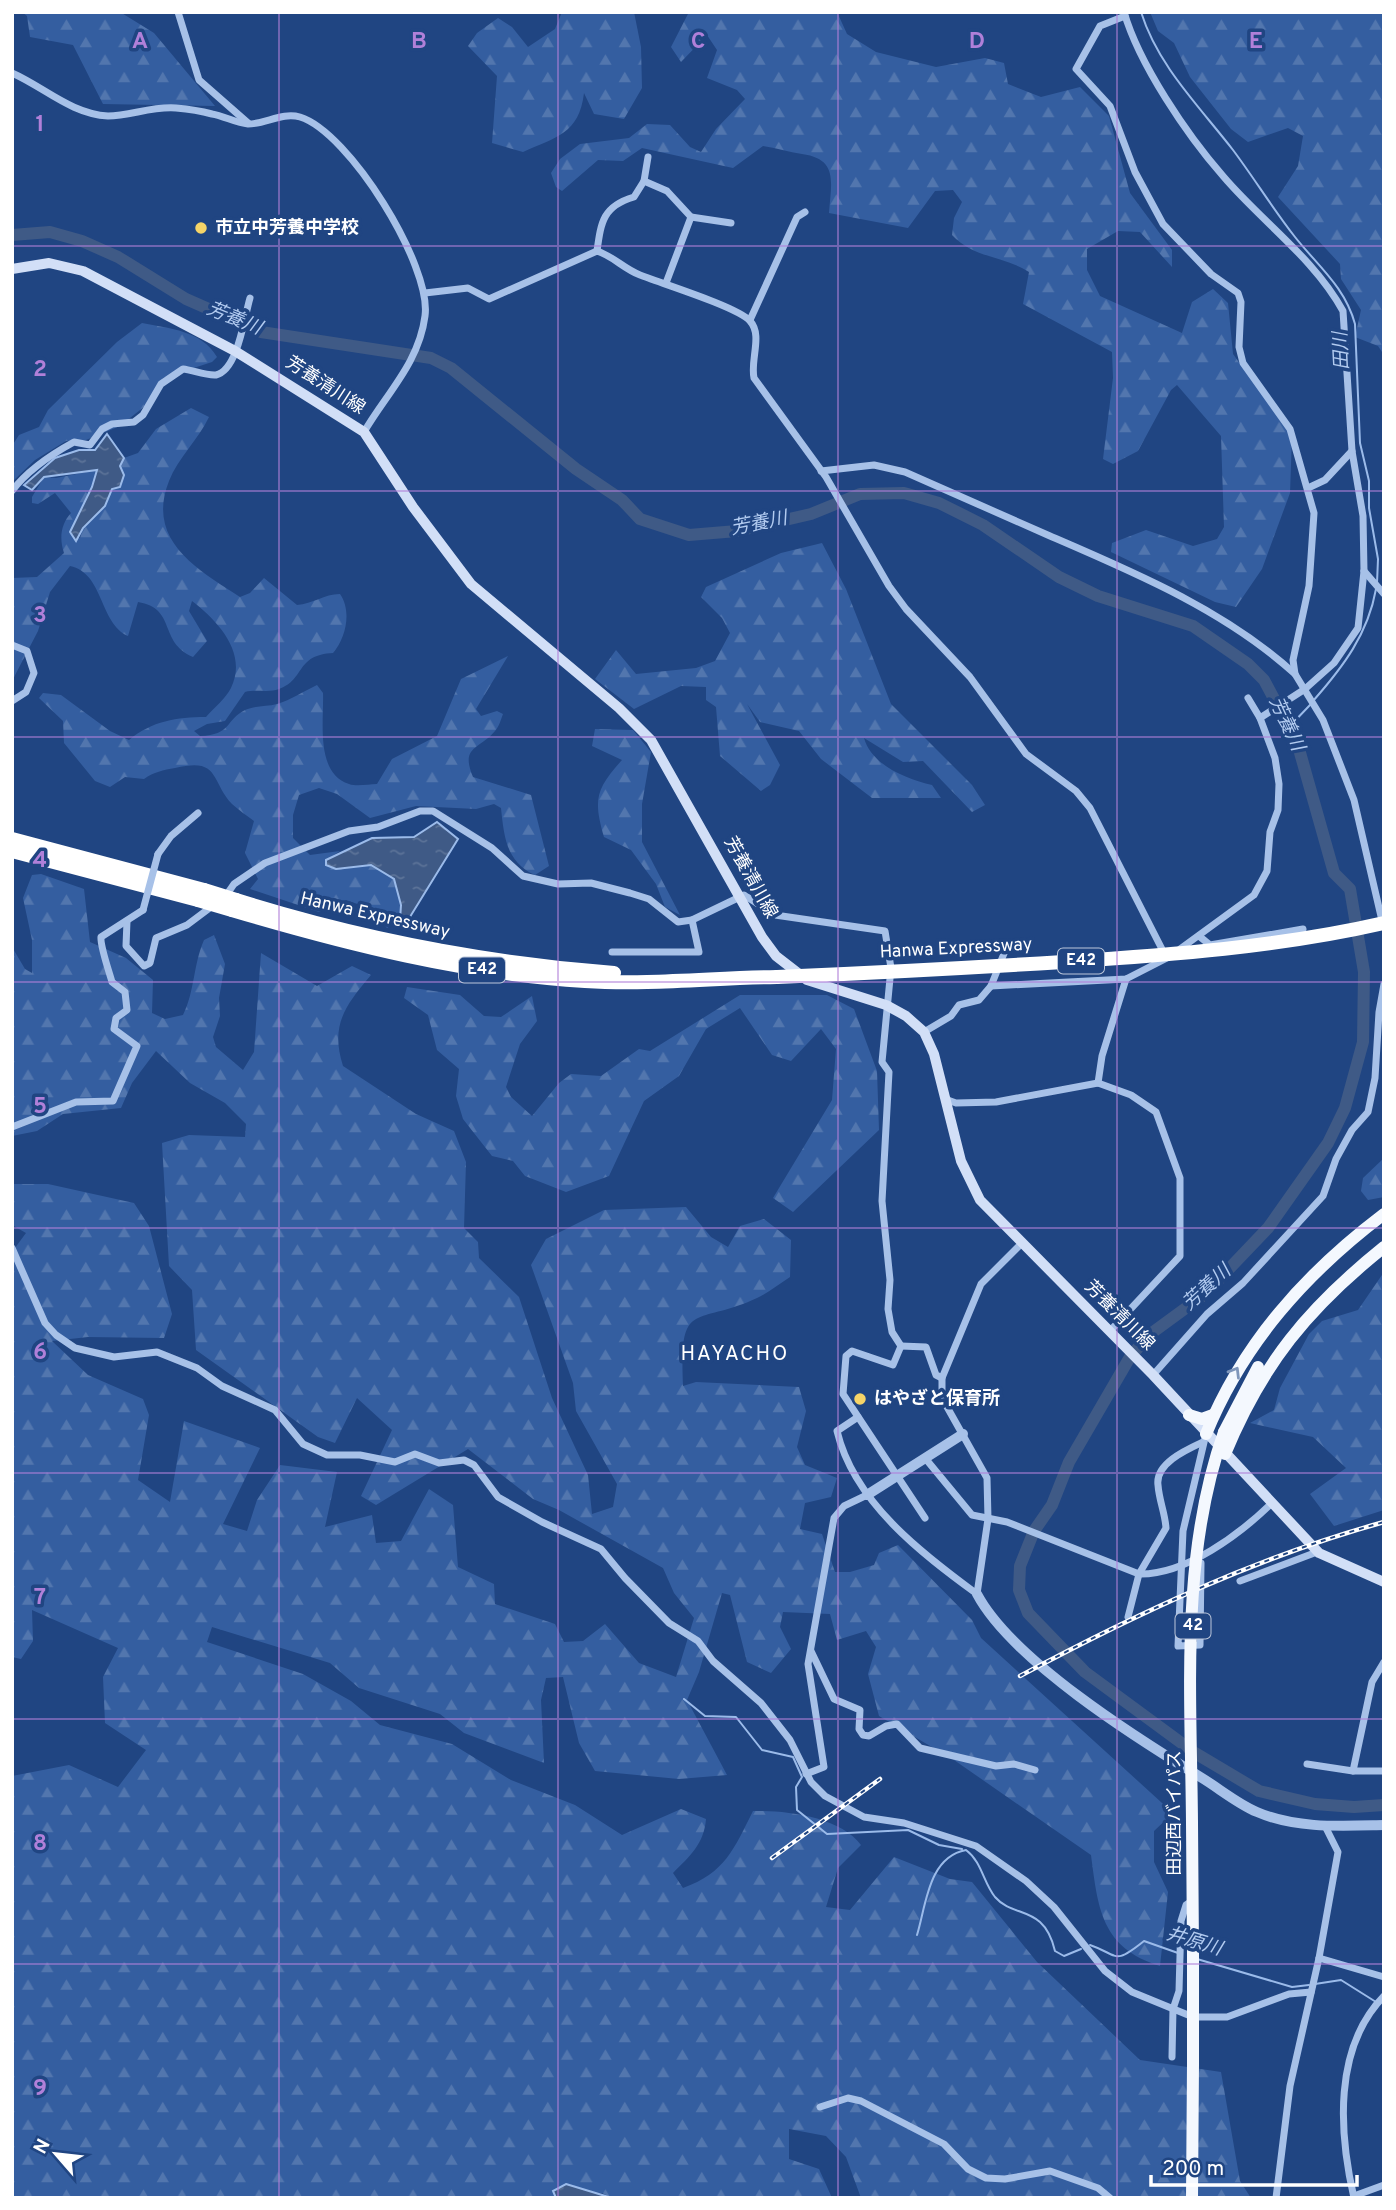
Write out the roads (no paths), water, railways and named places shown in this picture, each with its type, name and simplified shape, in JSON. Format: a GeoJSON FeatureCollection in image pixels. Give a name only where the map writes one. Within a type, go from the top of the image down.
{"type":"FeatureCollection","features":[{"type":"Feature","properties":{"kind":"highway","name":"Hanwa Expressway"},"geometry":{"type":"LineString","coordinates":[[12,839],[359,944],[510,974],[597,981],[777,977],[1095,960],[1219,949],[1340,933],[1384,923]]}},
{"type":"Feature","properties":{"kind":"highway","name":"Hanwa Expressway"},"geometry":{"type":"LineString","coordinates":[[12,851],[79,861]]}},
{"type":"Feature","properties":{"kind":"highway"},"geometry":{"type":"LineString","coordinates":[[1205,1438],[1213,1415],[1237,1369],[1277,1312],[1332,1257],[1384,1214]]}},
{"type":"Feature","properties":{"kind":"highway","name":"田辺西バイパス"},"geometry":{"type":"LineString","coordinates":[[1192,2198],[1192,1823],[1196,1548],[1206,1490],[1224,1432],[1263,1358],[1293,1319],[1325,1286],[1384,1237]]}},
{"type":"Feature","properties":{"kind":"highway"},"geometry":{"type":"LineString","coordinates":[[1225,1454],[1257,1384],[1297,1327],[1337,1285],[1384,1247]]}},
{"type":"Feature","properties":{"kind":"highway"},"geometry":{"type":"LineString","coordinates":[[1189,1415],[1202,1419],[1213,1415]]}},
{"type":"Feature","properties":{"kind":"main road","name":"芳養清川線"},"geometry":{"type":"LineString","coordinates":[[12,269],[49,263],[83,271],[237,346],[364,432],[413,507],[471,584],[619,708],[651,740],[762,937],[791,970],[807,980],[886,1004],[906,1016],[924,1032],[934,1054],[961,1161],[980,1200],[1151,1373],[1189,1415],[1205,1438],[1225,1454],[1317,1552],[1384,1582]]}},
{"type":"Feature","properties":{"kind":"street"},"geometry":{"type":"LineString","coordinates":[[178,12],[199,80],[248,124]]}},
{"type":"Feature","properties":{"kind":"street"},"geometry":{"type":"LineString","coordinates":[[1263,716],[1305,689],[1335,663],[1358,628],[1367,574],[1363,516],[1352,451],[1343,311],[1335,297],[1276,229],[1223,176],[1182,121],[1147,67],[1124,14],[1100,26],[1076,69],[1110,106],[1135,172],[1163,224],[1211,274],[1238,292],[1241,302],[1239,347],[1243,363],[1290,429],[1314,513],[1309,586],[1293,660],[1295,674]]}},
{"type":"Feature","properties":{"kind":"street"},"geometry":{"type":"LineString","coordinates":[[12,73],[40,86],[68,106],[103,116],[172,108],[248,124],[285,116],[300,117],[324,130],[377,191],[409,250],[425,293],[422,329],[407,369],[364,432]]}},
{"type":"Feature","properties":{"kind":"street"},"geometry":{"type":"LineString","coordinates":[[597,251],[601,223],[616,202],[634,197],[644,181],[648,157]]}},
{"type":"Feature","properties":{"kind":"street"},"geometry":{"type":"LineString","coordinates":[[644,181],[667,191],[691,217],[732,223]]}},
{"type":"Feature","properties":{"kind":"street"},"geometry":{"type":"LineString","coordinates":[[750,320],[797,217],[805,212]]}},
{"type":"Feature","properties":{"kind":"street"},"geometry":{"type":"LineString","coordinates":[[666,283],[691,217]]}},
{"type":"Feature","properties":{"kind":"street"},"geometry":{"type":"LineString","coordinates":[[425,293],[468,288],[489,299],[597,251],[607,254],[636,274],[666,283],[750,320],[757,335],[751,365],[754,378],[824,474],[888,586],[970,677],[1026,754],[1076,791],[1090,808],[1167,958]]}},
{"type":"Feature","properties":{"kind":"street"},"geometry":{"type":"LineString","coordinates":[[12,491],[20,480],[59,450],[74,442],[90,446],[102,429],[112,424],[134,422],[143,415],[161,384],[183,369],[214,375],[227,369],[234,360],[250,298]]}},
{"type":"Feature","properties":{"kind":"street"},"geometry":{"type":"LineString","coordinates":[[1308,488],[1325,480],[1352,451]]}},
{"type":"Feature","properties":{"kind":"street"},"geometry":{"type":"LineString","coordinates":[[824,474],[874,465],[905,471],[1105,559],[1187,600],[1269,650],[1295,674],[1323,720],[1353,800],[1384,929]]}},
{"type":"Feature","properties":{"kind":"street"},"geometry":{"type":"LineString","coordinates":[[1367,574],[1383,591]]}},
{"type":"Feature","properties":{"kind":"street"},"geometry":{"type":"LineString","coordinates":[[12,646],[27,652],[34,673],[26,692],[12,701]]}},
{"type":"Feature","properties":{"kind":"street"},"geometry":{"type":"LineString","coordinates":[[991,986],[1126,979],[1167,958],[1254,895],[1267,871],[1270,832],[1278,810],[1279,784],[1263,716],[1248,698]]}},
{"type":"Feature","properties":{"kind":"street"},"geometry":{"type":"LineString","coordinates":[[127,921],[126,946],[144,966],[150,963],[151,948],[156,938],[200,916],[225,897],[234,884],[265,863],[349,831],[378,827],[420,811],[433,811],[492,848],[523,876],[558,884],[591,883],[649,899],[678,922],[692,920],[741,899],[744,895],[775,915],[885,931],[891,968],[882,1062],[889,1072],[882,1201],[890,1280],[888,1309],[892,1332],[901,1346]]}},
{"type":"Feature","properties":{"kind":"street"},"geometry":{"type":"LineString","coordinates":[[12,1127],[76,1102],[113,1101],[118,1093],[138,1046],[114,1029],[116,1018],[127,1010],[126,999],[125,992],[112,982],[108,958],[100,943],[101,937],[143,910],[158,854],[171,836],[198,813]]}},
{"type":"Feature","properties":{"kind":"street"},"geometry":{"type":"LineString","coordinates":[[612,952],[699,952],[692,920]]}},
{"type":"Feature","properties":{"kind":"street"},"geometry":{"type":"LineString","coordinates":[[1199,936],[1210,944],[1303,929]]}},
{"type":"Feature","properties":{"kind":"street"},"geometry":{"type":"LineString","coordinates":[[924,1032],[951,1016],[959,1004],[979,1000],[991,986],[1005,951]]}},
{"type":"Feature","properties":{"kind":"street"},"geometry":{"type":"LineString","coordinates":[[1098,1083],[1102,1056],[1126,979]]}},
{"type":"Feature","properties":{"kind":"street"},"geometry":{"type":"LineString","coordinates":[[1151,1373],[1207,1314],[1284,1241],[1323,1196],[1336,1159],[1352,1130],[1368,1112],[1375,1079],[1378,1012],[1384,984]]}},
{"type":"Feature","properties":{"kind":"street"},"geometry":{"type":"LineString","coordinates":[[945,1099],[956,1102],[996,1102],[1098,1083],[1131,1095],[1156,1112],[1180,1178],[1180,1256],[1112,1334]]}},
{"type":"Feature","properties":{"kind":"street"},"geometry":{"type":"LineString","coordinates":[[977,1594],[988,1519],[987,1478],[942,1398],[942,1378],[981,1284],[1021,1244]]}},
{"type":"Feature","properties":{"kind":"street"},"geometry":{"type":"LineString","coordinates":[[12,1248],[45,1323],[56,1335],[75,1348],[114,1357],[157,1352],[197,1368],[222,1386],[275,1410],[303,1444],[327,1455],[360,1455],[395,1462],[415,1454],[439,1464],[464,1460],[474,1465],[498,1497],[542,1522],[601,1549],[669,1623],[698,1641],[713,1661],[761,1703],[790,1740],[806,1774],[825,1796],[852,1812],[904,1823],[976,1846],[1026,1881],[1054,1907],[1105,1971],[1132,1992],[1193,2017],[1227,2017],[1289,1994],[1311,1992]]}},
{"type":"Feature","properties":{"kind":"street"},"geometry":{"type":"LineString","coordinates":[[901,1346],[926,1347],[936,1375],[942,1378]]}},
{"type":"Feature","properties":{"kind":"street"},"geometry":{"type":"LineString","coordinates":[[901,1346],[893,1365],[852,1351],[846,1356],[843,1394],[925,1518]]}},
{"type":"Feature","properties":{"kind":"street"},"geometry":{"type":"LineString","coordinates":[[858,1417],[837,1431],[846,1460],[867,1495],[899,1530],[977,1594],[985,1609],[1020,1647],[1158,1752],[1257,1812],[1325,1826],[1384,1825]]}},
{"type":"Feature","properties":{"kind":"street"},"geometry":{"type":"LineString","coordinates":[[806,1774],[824,1767],[809,1680],[811,1650],[834,1518],[844,1506],[867,1495],[963,1434]]}},
{"type":"Feature","properties":{"kind":"street"},"geometry":{"type":"LineString","coordinates":[[1205,1438],[1194,1476],[1179,1565],[1178,1646],[1200,1645],[1202,1554],[1214,1485],[1225,1454]]}},
{"type":"Feature","properties":{"kind":"street"},"geometry":{"type":"LineString","coordinates":[[1128,1617],[1139,1574],[1166,1528],[1157,1482],[1160,1472],[1174,1458],[1205,1438]]}},
{"type":"Feature","properties":{"kind":"street"},"geometry":{"type":"LineString","coordinates":[[925,1458],[967,1510],[1061,1542],[1119,1569],[1139,1574],[1161,1573],[1236,1536],[1272,1503]]}},
{"type":"Feature","properties":{"kind":"street"},"geometry":{"type":"LineString","coordinates":[[1194,1476],[1205,1478],[1214,1485]]}},
{"type":"Feature","properties":{"kind":"street"},"geometry":{"type":"LineString","coordinates":[[1240,1581],[1317,1552]]}},
{"type":"Feature","properties":{"kind":"street"},"geometry":{"type":"LineString","coordinates":[[811,1650],[834,1699],[860,1710],[859,1729],[863,1735],[869,1736],[886,1726],[897,1724],[920,1748],[996,1766],[1014,1764],[1035,1770]]}},
{"type":"Feature","properties":{"kind":"street"},"geometry":{"type":"LineString","coordinates":[[1353,1771],[1372,1682],[1384,1662]]}},
{"type":"Feature","properties":{"kind":"street"},"geometry":{"type":"LineString","coordinates":[[1307,1764],[1353,1771],[1384,1770]]}},
{"type":"Feature","properties":{"kind":"street"},"geometry":{"type":"LineString","coordinates":[[1276,2198],[1290,2086],[1319,1958],[1338,1852],[1325,1826]]}},
{"type":"Feature","properties":{"kind":"street"},"geometry":{"type":"LineString","coordinates":[[1172,2057],[1173,2009],[1179,1991],[1181,1921],[1185,1905],[1193,1900]]}},
{"type":"Feature","properties":{"kind":"street"},"geometry":{"type":"LineString","coordinates":[[1319,1958],[1384,1976]]}},
{"type":"Feature","properties":{"kind":"street"},"geometry":{"type":"LineString","coordinates":[[1384,1996],[1363,2021],[1347,2074],[1343,2143],[1354,2197],[1384,2185]]}},
{"type":"Feature","properties":{"kind":"street"},"geometry":{"type":"LineString","coordinates":[[820,2107],[848,2098],[861,2101],[944,2144],[968,2169],[986,2178],[1005,2179],[1050,2172],[1098,2188],[1110,2198]]}},
{"type":"Feature","properties":{"kind":"water"},"geometry":{"type":"Polygon","coordinates":[[[107,434],[124,458],[120,466],[124,475],[120,487],[112,489],[105,506],[83,528],[76,541],[70,532],[92,487],[97,470],[44,477],[32,490],[24,485],[55,458],[79,450],[95,450],[107,434]]]}},
{"type":"Feature","properties":{"kind":"water"},"geometry":{"type":"Polygon","coordinates":[[[437,822],[458,839],[405,925],[400,920],[401,905],[394,879],[371,865],[336,869],[326,865],[326,860],[372,838],[414,837],[437,822]]]}},
{"type":"Feature","properties":{"kind":"water"},"geometry":{"type":"Polygon","coordinates":[[[566,2184],[612,2198],[556,2198],[553,2191],[566,2184]]]}},
{"type":"Feature","properties":{"kind":"waterway","name":"田川"},"geometry":{"type":"LineString","coordinates":[[1141,12],[1148,32],[1169,68],[1233,150],[1295,237],[1338,288],[1350,311],[1355,324],[1360,443],[1369,481],[1369,508],[1378,559],[1377,583]]}},
{"type":"Feature","properties":{"kind":"waterway","name":"芳養川"},"geometry":{"type":"LineString","coordinates":[[12,235],[50,232],[82,241],[118,257],[186,299],[261,332],[431,358],[451,368],[576,469],[622,500],[640,519],[689,535],[737,531],[811,514],[860,494],[904,493],[939,503],[983,525],[1059,577],[1098,596],[1193,626],[1248,664],[1264,680],[1297,742],[1334,873],[1350,889],[1364,972],[1363,1042],[1345,1108],[1328,1143],[1268,1228],[1205,1294],[1149,1335],[1130,1357],[1069,1462],[1052,1505],[1034,1531],[1020,1566],[1019,1590],[1028,1613],[1085,1672],[1195,1753],[1259,1791],[1315,1804],[1354,1807],[1384,1805]]}},
{"type":"Feature","properties":{"kind":"waterway","name":"田川"},"geometry":{"type":"LineString","coordinates":[[1313,701],[1353,649],[1367,621],[1376,589]]}},
{"type":"Feature","properties":{"kind":"waterway","name":"田川"},"geometry":{"type":"LineString","coordinates":[[1289,727],[1310,705]]}},
{"type":"Feature","properties":{"kind":"waterway","name":"井原川"},"geometry":{"type":"LineString","coordinates":[[684,1699],[705,1716],[736,1717],[762,1750],[793,1757],[802,1777],[796,1787],[797,1810],[827,1834],[908,1830],[939,1845],[962,1849]]}},
{"type":"Feature","properties":{"kind":"waterway","name":"井原川"},"geometry":{"type":"LineString","coordinates":[[917,1935],[926,1897],[936,1872],[953,1854],[966,1850],[976,1860],[995,1897],[1044,1926],[1055,1951],[1064,1956],[1081,1949]]}},
{"type":"Feature","properties":{"kind":"waterway","name":"井原川"},"geometry":{"type":"LineString","coordinates":[[1090,1945],[1121,1956],[1144,1941],[1178,1953]]}},
{"type":"Feature","properties":{"kind":"waterway","name":"井原川"},"geometry":{"type":"LineString","coordinates":[[1197,1959],[1292,1987],[1309,1985]]}},
{"type":"Feature","properties":{"kind":"waterway","name":"井原川"},"geometry":{"type":"LineString","coordinates":[[1315,1984],[1341,1980],[1376,2002]]}},
{"type":"Feature","properties":{"kind":"railway"},"geometry":{"type":"LineString","coordinates":[[1020,1676],[1198,1589],[1290,1552],[1384,1522]]}},
{"type":"Feature","properties":{"kind":"railway"},"geometry":{"type":"LineString","coordinates":[[772,1858],[880,1779]]}},
{"type":"Feature","properties":{"kind":"place","name":"市立中芳養中学校"},"geometry":{"type":"Point","coordinates":[201,228]}},
{"type":"Feature","properties":{"kind":"place","name":"はやざと保育所"},"geometry":{"type":"Point","coordinates":[860,1399]}},
{"type":"Feature","properties":{"kind":"district","name":"HAYACHO"},"geometry":{"type":"Point","coordinates":[735,1354]}}]}
